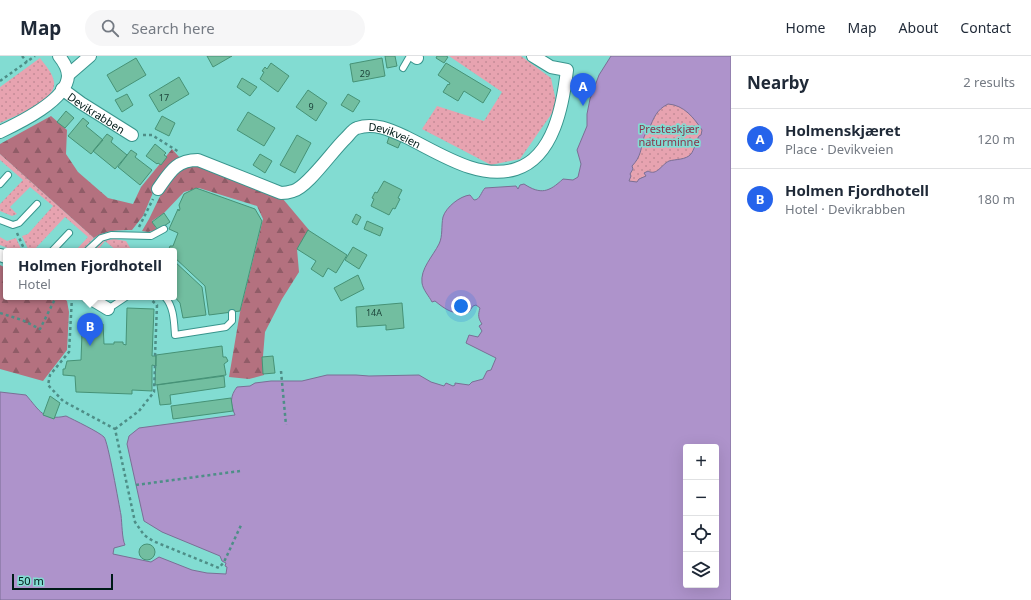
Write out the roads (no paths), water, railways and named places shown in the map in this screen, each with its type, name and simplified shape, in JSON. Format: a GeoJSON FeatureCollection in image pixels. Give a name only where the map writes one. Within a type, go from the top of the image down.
{"type":"FeatureCollection","features":[{"type":"Feature","properties":{"kind":"street","name":"Devikrabben"},"geometry":{"type":"LineString","coordinates":[[0,132],[20,123],[54,100],[66,83],[68,75],[59,56]]}},
{"type":"Feature","properties":{"kind":"street","name":"Devikrabben"},"geometry":{"type":"LineString","coordinates":[[68,75],[90,56]]}},
{"type":"Feature","properties":{"kind":"street","name":"Devikveien"},"geometry":{"type":"LineString","coordinates":[[158,189],[174,168],[191,160],[198,160],[281,193],[294,191],[304,185],[339,144],[356,128],[373,126],[390,130],[469,167],[491,172],[525,166],[539,155],[552,134],[561,106],[567,70],[551,67],[533,56]]}},
{"type":"Feature","properties":{"kind":"street","name":"Devikrabben"},"geometry":{"type":"LineString","coordinates":[[62,89],[80,103],[132,134]]}},
{"type":"Feature","properties":{"kind":"street"},"geometry":{"type":"LineString","coordinates":[[93,300],[108,309]]}},
{"type":"Feature","properties":{"kind":"lane"},"geometry":{"type":"LineString","coordinates":[[403,68],[414,57]]}},
{"type":"Feature","properties":{"kind":"lane"},"geometry":{"type":"LineString","coordinates":[[0,184],[8,175]]}},
{"type":"Feature","properties":{"kind":"lane"},"geometry":{"type":"LineString","coordinates":[[0,220],[13,225],[19,223],[37,204]]}},
{"type":"Feature","properties":{"kind":"lane"},"geometry":{"type":"LineString","coordinates":[[90,248],[101,238],[110,235],[151,236],[164,229]]}},
{"type":"Feature","properties":{"kind":"lane"},"geometry":{"type":"LineString","coordinates":[[55,248],[69,233]]}},
{"type":"Feature","properties":{"kind":"lane"},"geometry":{"type":"LineString","coordinates":[[108,309],[122,300]]}},
{"type":"Feature","properties":{"kind":"lane"},"geometry":{"type":"LineString","coordinates":[[168,300],[173,315],[175,335],[226,326],[232,321],[232,313]]}},
{"type":"Feature","properties":{"kind":"place","name":"Holmenskjæret"},"geometry":{"type":"Point","coordinates":[583,106]}},
{"type":"Feature","properties":{"kind":"place","name":"Holmen Fjordhotell"},"geometry":{"type":"Point","coordinates":[90,346]}},
{"type":"Feature","properties":{"kind":"park label","name":"Presteskjær naturminne"},"geometry":{"type":"Point","coordinates":[669,134]}}]}
